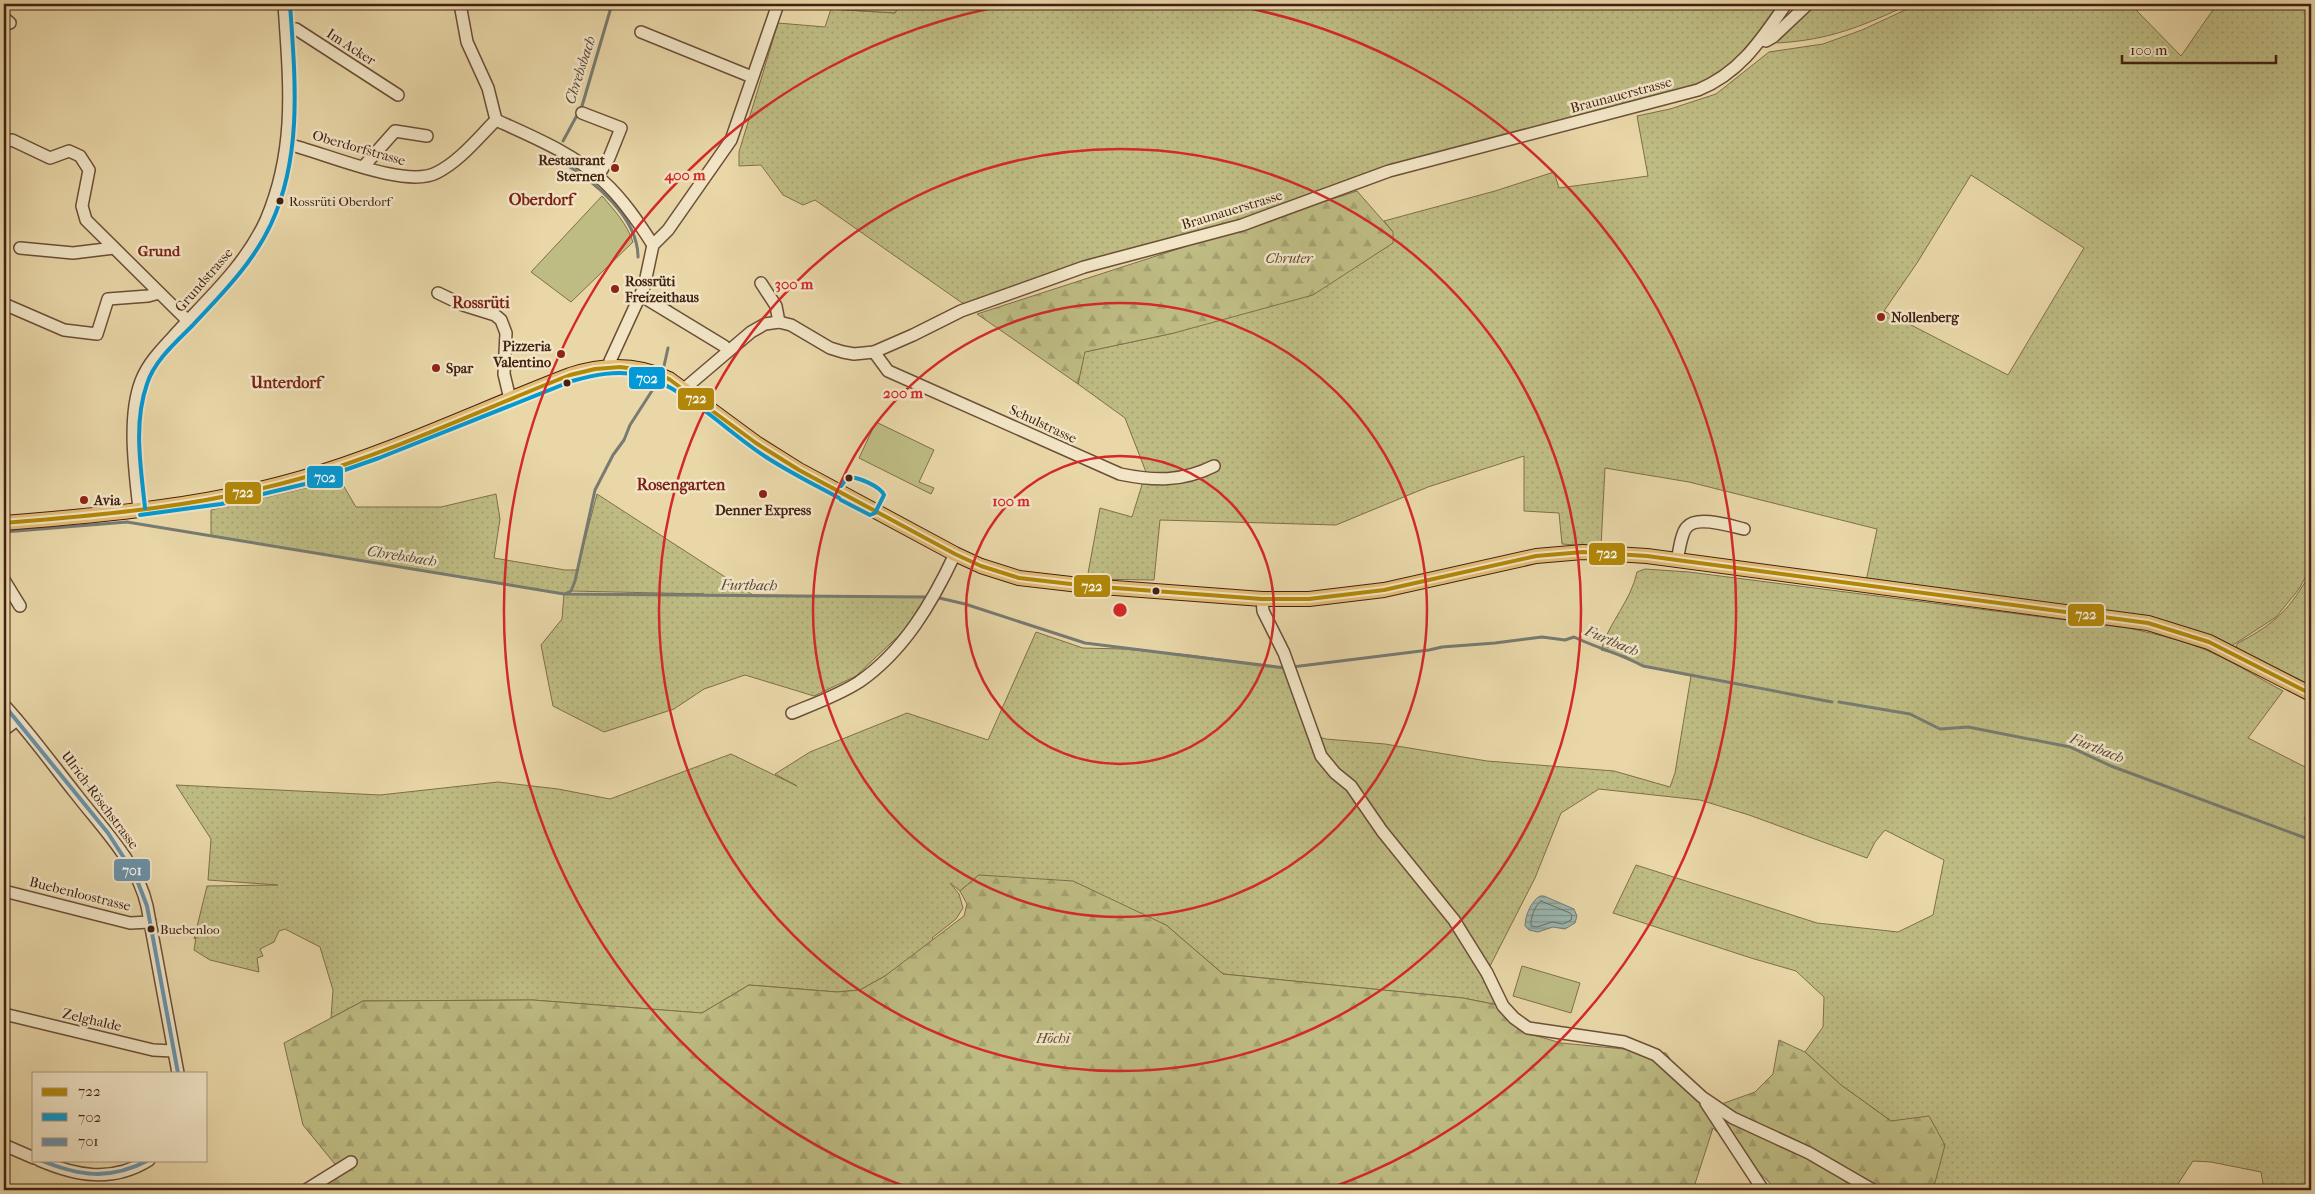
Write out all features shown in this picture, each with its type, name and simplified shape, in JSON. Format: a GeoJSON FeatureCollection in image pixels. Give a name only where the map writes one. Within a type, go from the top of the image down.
{"type":"FeatureCollection","features":[{"type":"Feature","properties":{"kind":"main road"},"geometry":{"type":"LineString","coordinates":[[4,523],[139,509],[220,498],[303,478],[377,452],[585,370],[610,366],[628,366],[653,372],[684,389],[742,433],[783,460],[955,554],[994,570],[1032,580],[1262,599],[1309,599],[1355,595],[1408,585],[1515,559],[1560,553],[1606,553],[2148,623],[2209,642],[2311,694]]}},
{"type":"Feature","properties":{"kind":"street","name":"Grundstrasse"},"geometry":{"type":"LineString","coordinates":[[139,509],[134,466],[134,409],[141,380],[154,357],[224,284],[242,260],[265,221],[284,167],[290,118],[284,4]]}},
{"type":"Feature","properties":{"kind":"street"},"geometry":{"type":"LineString","coordinates":[[460,4],[467,42],[488,88],[496,120],[562,152],[598,176],[632,214],[653,245]]}},
{"type":"Feature","properties":{"kind":"street"},"geometry":{"type":"LineString","coordinates":[[610,366],[610,361],[646,279],[653,245],[668,230],[726,150],[735,130],[778,4]]}},
{"type":"Feature","properties":{"kind":"street","name":"Braunauerstrasse"},"geometry":{"type":"LineString","coordinates":[[779,322],[795,326],[837,351],[854,354],[874,352],[913,335],[961,310],[1084,268],[1242,226],[1389,171],[1698,90],[1720,80],[1735,69],[1762,39],[1786,4]]}},
{"type":"Feature","properties":{"kind":"street"},"geometry":{"type":"LineString","coordinates":[[1762,39],[1766,41],[1773,37],[1808,4]]}},
{"type":"Feature","properties":{"kind":"street","name":"Im Acker"},"geometry":{"type":"LineString","coordinates":[[286,29],[296,29],[398,95]]}},
{"type":"Feature","properties":{"kind":"street"},"geometry":{"type":"LineString","coordinates":[[641,32],[752,76]]}},
{"type":"Feature","properties":{"kind":"street"},"geometry":{"type":"LineString","coordinates":[[582,112],[621,128],[609,158],[598,176]]}},
{"type":"Feature","properties":{"kind":"street","name":"Oberdorfstrasse"},"geometry":{"type":"LineString","coordinates":[[288,144],[403,178],[429,176],[450,164],[496,120]]}},
{"type":"Feature","properties":{"kind":"street"},"geometry":{"type":"LineString","coordinates":[[364,166],[395,131],[428,136]]}},
{"type":"Feature","properties":{"kind":"street"},"geometry":{"type":"LineString","coordinates":[[4,142],[12,140],[50,158],[69,151],[80,156],[89,170],[82,206],[84,215],[89,223],[188,321]]}},
{"type":"Feature","properties":{"kind":"street"},"geometry":{"type":"LineString","coordinates":[[20,248],[73,253],[114,248]]}},
{"type":"Feature","properties":{"kind":"street"},"geometry":{"type":"LineString","coordinates":[[684,389],[758,328],[779,322],[776,306],[761,282]]}},
{"type":"Feature","properties":{"kind":"street"},"geometry":{"type":"LineString","coordinates":[[4,304],[64,330],[97,334],[108,298],[148,296],[159,293]]}},
{"type":"Feature","properties":{"kind":"street"},"geometry":{"type":"LineString","coordinates":[[438,293],[501,320],[506,332],[504,374],[510,399]]}},
{"type":"Feature","properties":{"kind":"street"},"geometry":{"type":"LineString","coordinates":[[640,295],[724,346],[728,351]]}},
{"type":"Feature","properties":{"kind":"street","name":"Schulstrasse"},"geometry":{"type":"LineString","coordinates":[[874,352],[888,371],[1120,474],[1154,480],[1173,480],[1200,473],[1214,466]]}},
{"type":"Feature","properties":{"kind":"street"},"geometry":{"type":"LineString","coordinates":[[1678,561],[1686,528],[1692,523],[1700,521],[1744,529]]}},
{"type":"Feature","properties":{"kind":"street"},"geometry":{"type":"LineString","coordinates":[[792,713],[850,687],[871,672],[902,642],[938,591],[955,554]]}},
{"type":"Feature","properties":{"kind":"street"},"geometry":{"type":"LineString","coordinates":[[4,580],[20,606]]}},
{"type":"Feature","properties":{"kind":"street"},"geometry":{"type":"LineString","coordinates":[[1262,599],[1262,611],[1284,652],[1321,756],[1335,773],[1351,786],[1382,831],[1454,920],[1486,972],[1503,1006],[1514,1018],[1528,1028],[1624,1042],[1656,1055],[1702,1097],[1733,1118],[1809,1154],[1873,1190]]}},
{"type":"Feature","properties":{"kind":"street","name":"Ulrich-Röschstrasse"},"geometry":{"type":"LineString","coordinates":[[4,705],[18,720],[134,870],[144,892],[178,1072]]}},
{"type":"Feature","properties":{"kind":"street"},"geometry":{"type":"LineString","coordinates":[[4,730],[18,720]]}},
{"type":"Feature","properties":{"kind":"street","name":"Buebenloostrasse"},"geometry":{"type":"LineString","coordinates":[[4,891],[130,923],[150,922]]}},
{"type":"Feature","properties":{"kind":"street","name":"Zelghalde"},"geometry":{"type":"LineString","coordinates":[[4,1014],[153,1050],[174,1051]]}},
{"type":"Feature","properties":{"kind":"street"},"geometry":{"type":"LineString","coordinates":[[1702,1097],[1763,1190]]}},
{"type":"Feature","properties":{"kind":"street"},"geometry":{"type":"LineString","coordinates":[[4,1145],[32,1157]]}},
{"type":"Feature","properties":{"kind":"street"},"geometry":{"type":"LineString","coordinates":[[44,1162],[69,1172],[101,1175],[122,1172],[144,1162]]}},
{"type":"Feature","properties":{"kind":"street"},"geometry":{"type":"LineString","coordinates":[[306,1190],[351,1162]]}},
{"type":"Feature","properties":{"kind":"green space"},"geometry":{"type":"Polygon","coordinates":[[[834,4],[900,4],[895,13],[831,9],[834,4]]]}},
{"type":"Feature","properties":{"kind":"green space"},"geometry":{"type":"Polygon","coordinates":[[[900,4],[1779,4],[1752,41],[1733,62],[1709,79],[1694,86],[1392,166],[1215,229],[968,307],[815,200],[803,205],[783,195],[761,165],[739,166],[739,152],[778,23],[825,27],[831,9],[895,13],[900,4]]]}},
{"type":"Feature","properties":{"kind":"green space"},"geometry":{"type":"Polygon","coordinates":[[[1813,4],[1910,4],[1846,31],[1814,39],[1777,43],[1813,4]]]}},
{"type":"Feature","properties":{"kind":"green space"},"geometry":{"type":"Polygon","coordinates":[[[1918,4],[2136,4],[2137,11],[2181,56],[2217,4],[2311,4],[2311,567],[2299,589],[2276,617],[2230,647],[2157,619],[2105,610],[1865,586],[1877,529],[1689,482],[1605,468],[1601,547],[1562,544],[1559,513],[1524,511],[1524,456],[1428,487],[1336,525],[1160,520],[1154,580],[1087,579],[1100,508],[1132,517],[1146,472],[1125,418],[1078,384],[1084,352],[1174,333],[1393,232],[1384,221],[1495,191],[1554,172],[1559,188],[1648,176],[1637,116],[1670,109],[1716,94],[1769,52],[1823,44],[1862,30],[1918,4]],[[1971,175],[1917,263],[1884,311],[2008,375],[2084,248],[1971,175]]]}},
{"type":"Feature","properties":{"kind":"green space","name":"Chruter"},"geometry":{"type":"Polygon","coordinates":[[[1357,191],[1393,232],[1393,243],[1313,295],[1174,333],[1085,352],[1078,384],[977,314],[1357,191]]]}},
{"type":"Feature","properties":{"kind":"green space"},"geometry":{"type":"Polygon","coordinates":[[[602,196],[624,223],[633,242],[571,302],[531,272],[602,196]]]}},
{"type":"Feature","properties":{"kind":"green space"},"geometry":{"type":"Polygon","coordinates":[[[876,422],[934,450],[919,482],[934,488],[931,494],[859,458],[876,422]]]}},
{"type":"Feature","properties":{"kind":"green space"},"geometry":{"type":"Polygon","coordinates":[[[340,480],[356,507],[441,507],[496,494],[500,519],[494,558],[565,570],[577,570],[597,494],[753,595],[927,597],[910,625],[856,676],[814,696],[745,675],[704,689],[674,709],[604,732],[553,706],[541,645],[562,619],[564,594],[211,536],[211,510],[340,480]],[[571,591],[565,594],[704,594],[571,591]]]}},
{"type":"Feature","properties":{"kind":"green space"},"geometry":{"type":"Polygon","coordinates":[[[1645,569],[1689,572],[2128,628],[2164,636],[2199,647],[2229,661],[2283,691],[2248,738],[2311,770],[2311,806],[2304,819],[2311,822],[2311,1190],[2264,1190],[2261,1172],[2211,1162],[2193,1161],[2174,1190],[1932,1190],[1891,1121],[1841,1085],[1805,1052],[1823,1027],[1824,997],[1796,971],[1613,913],[1636,865],[1817,923],[1898,932],[1933,915],[1944,860],[1885,830],[1875,842],[1867,858],[1749,815],[1700,800],[1599,789],[1561,813],[1535,878],[1487,972],[1503,1006],[1463,998],[1223,974],[1166,925],[979,875],[960,891],[950,883],[959,894],[963,908],[956,919],[932,938],[935,941],[885,976],[860,990],[837,992],[749,985],[702,1013],[533,1000],[363,1001],[331,1018],[333,990],[320,947],[285,929],[279,931],[274,942],[260,949],[263,956],[257,958],[259,972],[210,960],[194,950],[196,937],[194,939],[207,886],[278,885],[208,880],[211,839],[176,785],[380,795],[498,782],[558,789],[610,799],[731,754],[797,786],[775,774],[810,752],[907,713],[988,740],[1036,632],[1083,648],[1123,649],[1189,655],[1285,668],[1312,735],[1326,739],[1385,744],[1487,761],[1614,771],[1670,787],[1675,773],[1691,676],[1643,666],[1625,656],[1601,650],[1609,630],[1630,592],[1637,572],[1645,569]]]}},
{"type":"Feature","properties":{"kind":"green space"},"geometry":{"type":"Polygon","coordinates":[[[2311,572],[2311,689],[2239,651],[2236,646],[2281,614],[2296,596],[2311,572]]]}},
{"type":"Feature","properties":{"kind":"green space","name":"Höchi"},"geometry":{"type":"Polygon","coordinates":[[[979,875],[1073,881],[1166,925],[1223,974],[1463,998],[1503,1006],[1530,1034],[1561,1043],[1666,1053],[1705,1110],[1755,1092],[1773,1074],[1779,1040],[1805,1052],[1841,1085],[1891,1121],[1929,1116],[1945,1145],[1933,1190],[1777,1190],[1713,1128],[1693,1190],[317,1190],[343,1174],[303,1125],[284,1043],[363,1001],[533,1000],[702,1013],[749,985],[837,992],[860,990],[885,976],[964,916],[967,904],[960,891],[979,875]]]}},
{"type":"Feature","properties":{"kind":"green space"},"geometry":{"type":"Polygon","coordinates":[[[1522,966],[1580,983],[1571,1013],[1513,996],[1522,966]]]}},
{"type":"Feature","properties":{"kind":"water"},"geometry":{"type":"Polygon","coordinates":[[[1540,896],[1574,909],[1577,916],[1575,923],[1565,929],[1553,927],[1538,932],[1529,930],[1525,926],[1527,913],[1534,901],[1540,896]]]}},
{"type":"Feature","properties":{"kind":"waterway","name":"Chrebsbach"},"geometry":{"type":"LineString","coordinates":[[563,141],[582,106],[612,4]]}},
{"type":"Feature","properties":{"kind":"waterway","name":"Chrebsbach"},"geometry":{"type":"LineString","coordinates":[[560,157],[562,162],[600,190],[622,214],[631,228],[636,242],[638,257]]}},
{"type":"Feature","properties":{"kind":"waterway","name":"Chrebsbach"},"geometry":{"type":"LineString","coordinates":[[657,294],[673,309]]}},
{"type":"Feature","properties":{"kind":"waterway","name":"Chrebsbach"},"geometry":{"type":"LineString","coordinates":[[664,366],[668,348]]}},
{"type":"Feature","properties":{"kind":"waterway","name":"Chrebsbach"},"geometry":{"type":"LineString","coordinates":[[565,594],[571,591],[575,581],[595,490],[613,455],[624,440],[630,425],[657,383]]}},
{"type":"Feature","properties":{"kind":"waterway","name":"Chrebsbach"},"geometry":{"type":"LineString","coordinates":[[4,532],[127,522],[564,594],[929,597]]}},
{"type":"Feature","properties":{"kind":"waterway","name":"Furtbach"},"geometry":{"type":"LineString","coordinates":[[935,597],[965,604],[1085,643],[1285,668]]}},
{"type":"Feature","properties":{"kind":"waterway","name":"Furtbach"},"geometry":{"type":"LineString","coordinates":[[1292,667],[1442,647],[1542,637],[1565,640],[1574,637],[1643,666],[1832,702]]}},
{"type":"Feature","properties":{"kind":"waterway","name":"Furtbach"},"geometry":{"type":"LineString","coordinates":[[1839,702],[1910,714],[1940,729],[1968,727],[2070,747],[2111,766],[2311,840]]}},
{"type":"Feature","properties":{"kind":"transit line","name":"702"},"geometry":{"type":"LineString","coordinates":[[145,508],[139,430],[143,399],[150,376],[166,352],[215,302],[246,265],[264,238],[281,198],[288,171],[294,116],[295,87],[290,4]]}},
{"type":"Feature","properties":{"kind":"transit line","name":"722"},"geometry":{"type":"LineString","coordinates":[[4,523],[154,508],[265,488],[302,478],[370,455],[437,430],[570,375],[595,369],[620,367],[644,370],[669,379],[756,443],[799,470],[955,554],[981,566],[1019,578],[1088,586],[1262,599],[1309,599],[1384,590],[1536,556],[1583,552],[1647,556],[2148,623],[2209,642],[2311,694]]}},
{"type":"Feature","properties":{"kind":"transit line","name":"702"},"geometry":{"type":"LineString","coordinates":[[140,515],[221,504],[305,484],[379,458],[572,381],[613,373],[639,375],[656,380],[688,399],[766,457],[839,498]]}},
{"type":"Feature","properties":{"kind":"transit line","name":"702"},"geometry":{"type":"LineString","coordinates":[[841,486],[847,478],[856,478],[873,485],[884,495],[875,513],[870,515],[841,500]]}},
{"type":"Feature","properties":{"kind":"transit line","name":"701"},"geometry":{"type":"LineString","coordinates":[[4,705],[108,833],[135,875],[147,906],[178,1072]]}},
{"type":"Feature","properties":{"kind":"transit line","name":"701"},"geometry":{"type":"LineString","coordinates":[[46,1162],[68,1170],[94,1174],[121,1171],[145,1162]]}},
{"type":"Feature","properties":{"kind":"place","name":"Restaurant Sternen"},"geometry":{"type":"Point","coordinates":[615,168]}},
{"type":"Feature","properties":{"kind":"place","name":"Rossrüti Oberdorf"},"geometry":{"type":"Point","coordinates":[280,201]}},
{"type":"Feature","properties":{"kind":"place","name":"Rossrüti Freizeithaus"},"geometry":{"type":"Point","coordinates":[615,289]}},
{"type":"Feature","properties":{"kind":"place","name":"Nollenberg"},"geometry":{"type":"Point","coordinates":[1881,317]}},
{"type":"Feature","properties":{"kind":"place","name":"Pizzeria Valentino"},"geometry":{"type":"Point","coordinates":[561,354]}},
{"type":"Feature","properties":{"kind":"place","name":"Spar"},"geometry":{"type":"Point","coordinates":[436,368]}},
{"type":"Feature","properties":{"kind":"place","name":"Denner Express"},"geometry":{"type":"Point","coordinates":[763,494]}},
{"type":"Feature","properties":{"kind":"place","name":"Avia"},"geometry":{"type":"Point","coordinates":[84,500]}},
{"type":"Feature","properties":{"kind":"place","name":"Buebenloo"},"geometry":{"type":"Point","coordinates":[151,929]}},
{"type":"Feature","properties":{"kind":"district","name":"Oberdorf"},"geometry":{"type":"Point","coordinates":[541,199]}},
{"type":"Feature","properties":{"kind":"district","name":"Grund"},"geometry":{"type":"Point","coordinates":[159,251]}},
{"type":"Feature","properties":{"kind":"district","name":"Rossrüti"},"geometry":{"type":"Point","coordinates":[481,302]}},
{"type":"Feature","properties":{"kind":"district","name":"Unterdorf"},"geometry":{"type":"Point","coordinates":[286,382]}},
{"type":"Feature","properties":{"kind":"district","name":"Rosengarten"},"geometry":{"type":"Point","coordinates":[681,484]}}]}
